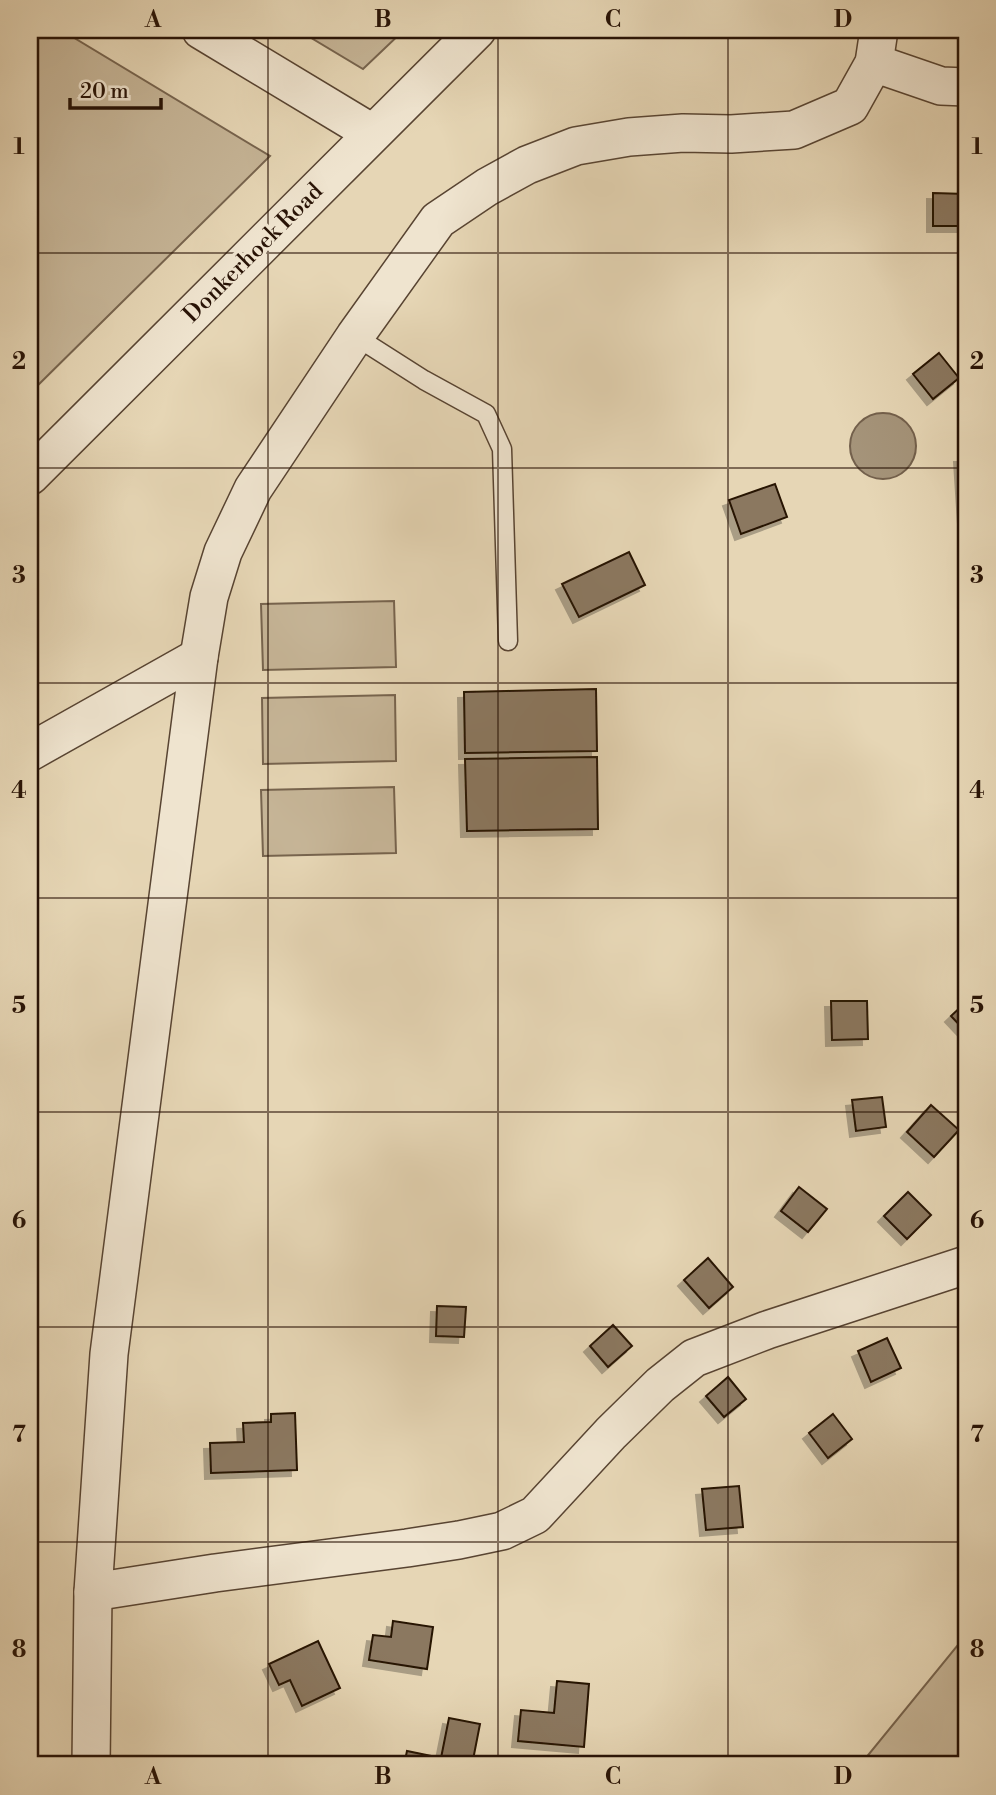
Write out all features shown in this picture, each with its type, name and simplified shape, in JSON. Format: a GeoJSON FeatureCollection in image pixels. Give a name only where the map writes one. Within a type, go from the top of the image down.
{"type":"FeatureCollection","features":[{"type":"Feature","properties":{"kind":"street"},"geometry":{"type":"LineString","coordinates":[[201,30],[372,133]]}},
{"type":"Feature","properties":{"kind":"street","name":"Donkerhoek Road"},"geometry":{"type":"LineString","coordinates":[[30,476],[477,30]]}},
{"type":"Feature","properties":{"kind":"street"},"geometry":{"type":"LineString","coordinates":[[91,1765],[93,1592],[109,1354],[199,657],[209,597],[223,552],[253,489],[355,336],[438,220],[527,164],[576,146],[629,137],[794,130],[850,106],[876,46],[941,86],[966,87]]}},
{"type":"Feature","properties":{"kind":"street"},"geometry":{"type":"LineString","coordinates":[[30,752],[199,657]]}},
{"type":"Feature","properties":{"kind":"street"},"geometry":{"type":"LineString","coordinates":[[93,1592],[420,1546],[502,1531],[536,1515],[620,1423],[660,1384],[694,1358],[767,1329],[966,1265]]}},
{"type":"Feature","properties":{"kind":"lane"},"geometry":{"type":"LineString","coordinates":[[355,336],[424,380],[486,414],[502,449],[508,640]]}},
{"type":"Feature","properties":{"kind":"shaded area"},"geometry":{"type":"Polygon","coordinates":[[[30,30],[61,30],[270,156],[30,393],[30,30]]]}},
{"type":"Feature","properties":{"kind":"shaded area"},"geometry":{"type":"Polygon","coordinates":[[[298,30],[404,30],[363,69],[298,30]]]}},
{"type":"Feature","properties":{"kind":"shaded area"},"geometry":{"type":"Polygon","coordinates":[[[883,413],[896,416],[906,423],[913,433],[916,446],[913,459],[906,469],[896,476],[883,479],[870,476],[860,469],[853,459],[850,446],[853,433],[860,423],[870,416],[883,413]]]}},
{"type":"Feature","properties":{"kind":"shaded area"},"geometry":{"type":"Polygon","coordinates":[[[394,601],[396,667],[263,670],[261,604],[394,601]]]}},
{"type":"Feature","properties":{"kind":"shaded area"},"geometry":{"type":"Polygon","coordinates":[[[395,695],[396,761],[263,764],[262,698],[395,695]]]}},
{"type":"Feature","properties":{"kind":"shaded area"},"geometry":{"type":"Polygon","coordinates":[[[394,787],[396,853],[263,856],[261,790],[394,787]]]}},
{"type":"Feature","properties":{"kind":"shaded area"},"geometry":{"type":"Polygon","coordinates":[[[966,1635],[966,1765],[860,1765],[966,1635]]]}},
{"type":"Feature","properties":{"kind":"building"},"geometry":{"type":"Polygon","coordinates":[[[933,193],[966,194],[966,226],[933,226],[933,193]]]}},
{"type":"Feature","properties":{"kind":"building"},"geometry":{"type":"Polygon","coordinates":[[[939,353],[959,378],[933,399],[913,374],[939,353]]]}},
{"type":"Feature","properties":{"kind":"building"},"geometry":{"type":"Polygon","coordinates":[[[960,456],[966,456],[966,518],[964,518],[960,456]]]}},
{"type":"Feature","properties":{"kind":"building"},"geometry":{"type":"Polygon","coordinates":[[[775,484],[787,517],[741,534],[729,500],[775,484]]]}},
{"type":"Feature","properties":{"kind":"building"},"geometry":{"type":"Polygon","coordinates":[[[629,552],[645,585],[579,617],[562,584],[629,552]]]}},
{"type":"Feature","properties":{"kind":"building"},"geometry":{"type":"Polygon","coordinates":[[[596,689],[597,751],[465,753],[464,692],[596,689]]]}},
{"type":"Feature","properties":{"kind":"building"},"geometry":{"type":"Polygon","coordinates":[[[597,757],[598,829],[467,831],[465,759],[597,757]]]}},
{"type":"Feature","properties":{"kind":"building"},"geometry":{"type":"Polygon","coordinates":[[[831,1001],[867,1001],[868,1039],[832,1040],[831,1001]]]}},
{"type":"Feature","properties":{"kind":"building"},"geometry":{"type":"Polygon","coordinates":[[[966,1002],[966,1032],[951,1016],[966,1002]]]}},
{"type":"Feature","properties":{"kind":"building"},"geometry":{"type":"Polygon","coordinates":[[[882,1097],[886,1127],[856,1131],[852,1100],[882,1097]]]}},
{"type":"Feature","properties":{"kind":"building"},"geometry":{"type":"Polygon","coordinates":[[[931,1105],[959,1130],[934,1157],[907,1132],[931,1105]]]}},
{"type":"Feature","properties":{"kind":"building"},"geometry":{"type":"Polygon","coordinates":[[[799,1187],[827,1209],[808,1232],[781,1211],[799,1187]]]}},
{"type":"Feature","properties":{"kind":"building"},"geometry":{"type":"Polygon","coordinates":[[[908,1192],[931,1215],[907,1239],[884,1216],[908,1192]]]}},
{"type":"Feature","properties":{"kind":"building"},"geometry":{"type":"Polygon","coordinates":[[[708,1258],[733,1287],[709,1308],[684,1280],[708,1258]]]}},
{"type":"Feature","properties":{"kind":"building"},"geometry":{"type":"Polygon","coordinates":[[[437,1306],[466,1307],[464,1337],[436,1336],[437,1306]]]}},
{"type":"Feature","properties":{"kind":"building"},"geometry":{"type":"Polygon","coordinates":[[[613,1325],[632,1346],[608,1367],[590,1346],[613,1325]]]}},
{"type":"Feature","properties":{"kind":"building"},"geometry":{"type":"Polygon","coordinates":[[[887,1338],[901,1368],[871,1382],[858,1351],[887,1338]]]}},
{"type":"Feature","properties":{"kind":"building"},"geometry":{"type":"Polygon","coordinates":[[[728,1377],[746,1399],[724,1417],[706,1396],[728,1377]]]}},
{"type":"Feature","properties":{"kind":"building"},"geometry":{"type":"Polygon","coordinates":[[[295,1413],[297,1470],[211,1473],[210,1443],[244,1442],[243,1423],[271,1422],[271,1414],[295,1413]]]}},
{"type":"Feature","properties":{"kind":"building"},"geometry":{"type":"Polygon","coordinates":[[[833,1414],[852,1439],[828,1458],[809,1433],[833,1414]]]}},
{"type":"Feature","properties":{"kind":"building"},"geometry":{"type":"Polygon","coordinates":[[[739,1486],[743,1527],[706,1530],[702,1489],[739,1486]]]}},
{"type":"Feature","properties":{"kind":"building"},"geometry":{"type":"Polygon","coordinates":[[[393,1621],[433,1627],[427,1669],[369,1660],[373,1635],[391,1637],[393,1621]]]}},
{"type":"Feature","properties":{"kind":"building"},"geometry":{"type":"Polygon","coordinates":[[[318,1641],[340,1688],[302,1706],[290,1680],[279,1685],[269,1664],[318,1641]]]}},
{"type":"Feature","properties":{"kind":"building"},"geometry":{"type":"Polygon","coordinates":[[[557,1681],[589,1684],[584,1747],[518,1741],[521,1710],[554,1713],[557,1681]]]}},
{"type":"Feature","properties":{"kind":"building"},"geometry":{"type":"Polygon","coordinates":[[[449,1718],[480,1724],[472,1765],[404,1765],[407,1751],[441,1758],[449,1718]]]}}]}
